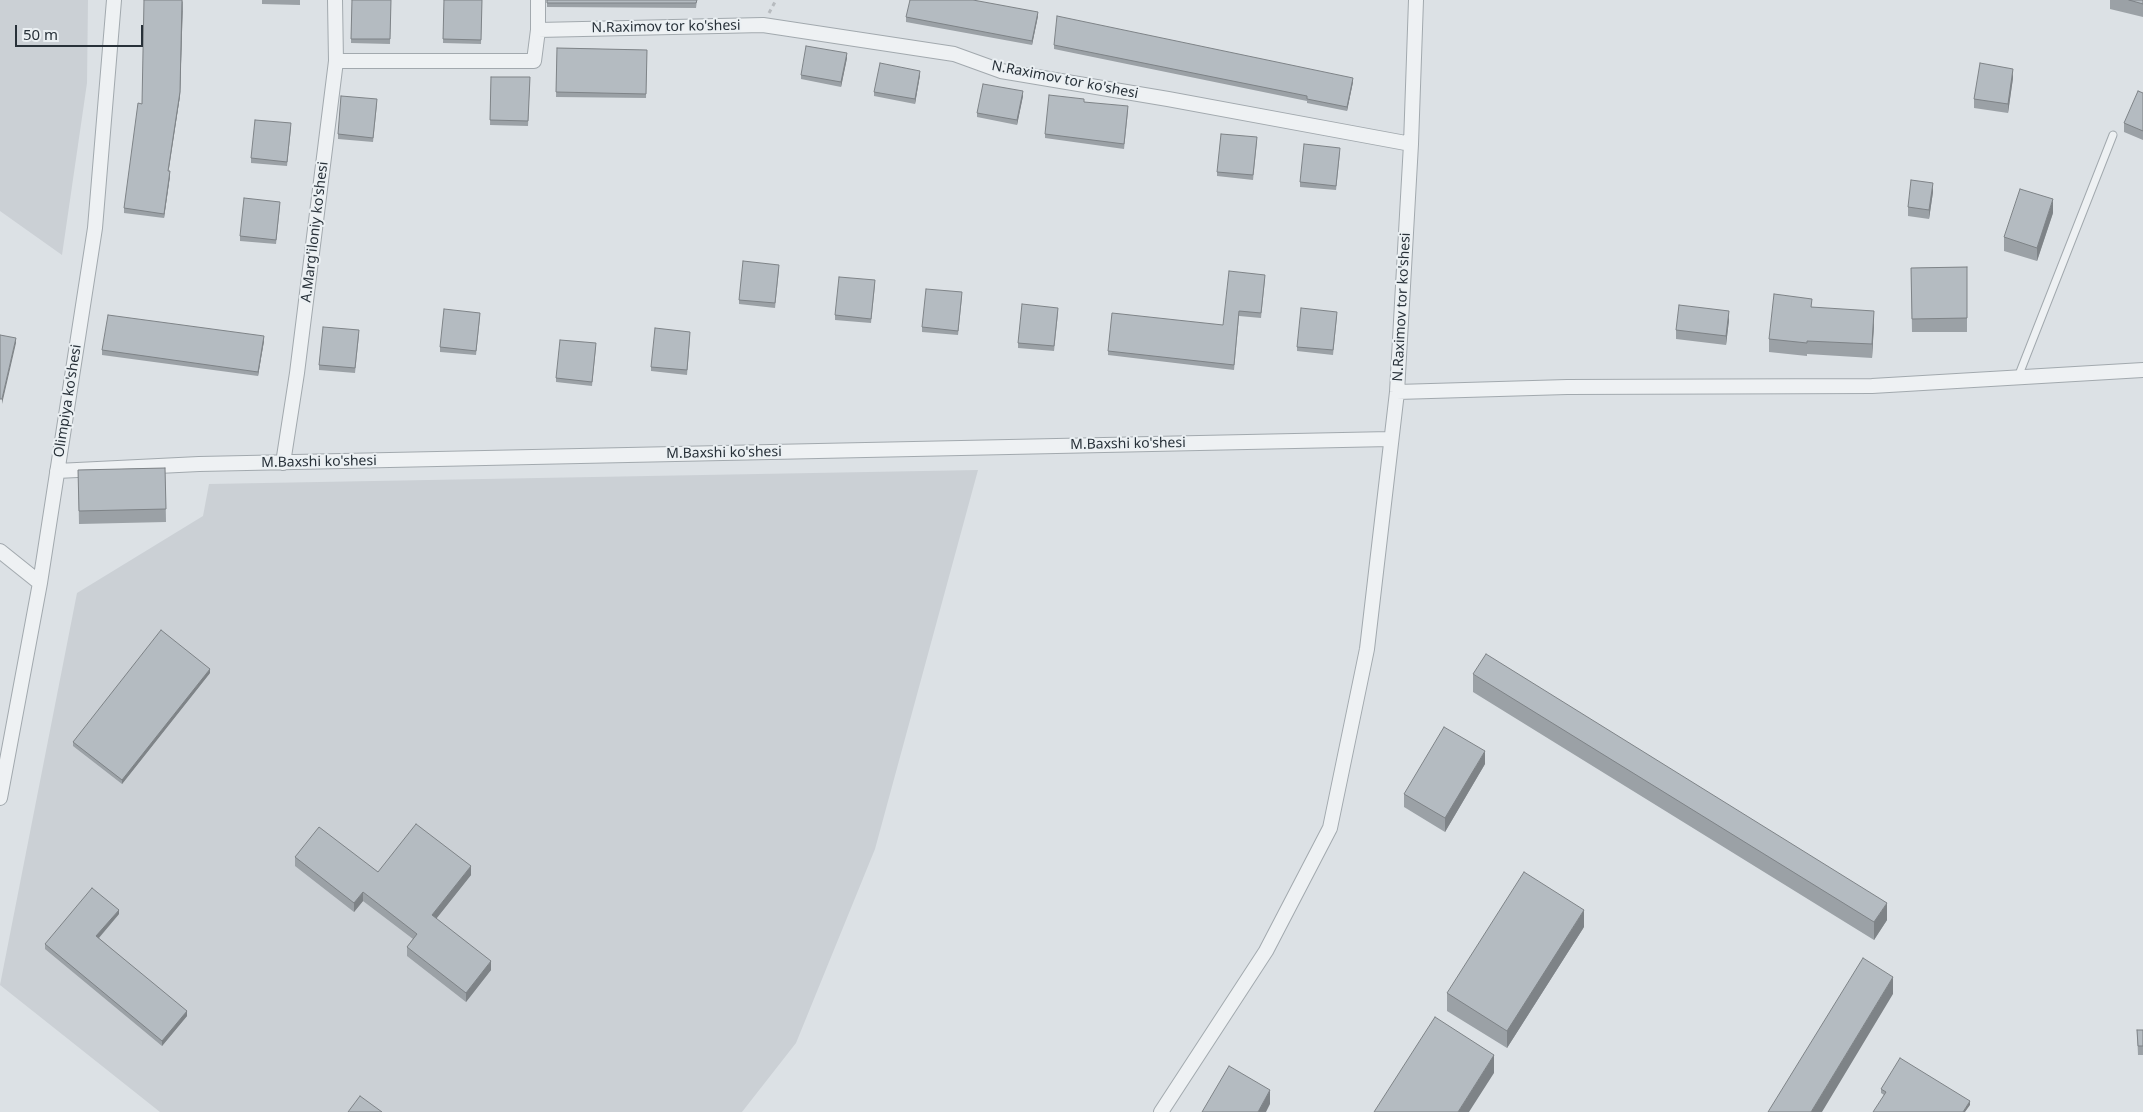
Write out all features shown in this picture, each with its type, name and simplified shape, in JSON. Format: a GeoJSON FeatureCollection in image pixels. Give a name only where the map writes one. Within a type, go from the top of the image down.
{"type":"FeatureCollection","features":[{"type":"Feature","properties":{"kind":"street","name":"Olimpiya ko'shesi"},"geometry":{"type":"LineString","coordinates":[[0,798],[40,583],[95,228],[114,0]]}},
{"type":"Feature","properties":{"kind":"street","name":"A.Marg'iloniy ko'shesi"},"geometry":{"type":"LineString","coordinates":[[283,462],[297,373],[336,62],[335,0]]}},
{"type":"Feature","properties":{"kind":"street"},"geometry":{"type":"LineString","coordinates":[[336,62],[534,61],[538,30],[538,0]]}},
{"type":"Feature","properties":{"kind":"street","name":"N.Raximov tor ko'shesi"},"geometry":{"type":"LineString","coordinates":[[1161,1112],[1266,951],[1330,828],[1367,649],[1390,439],[1397,392],[1411,144],[1416,0]]}},
{"type":"Feature","properties":{"kind":"street","name":"N.Raximov tor ko'shesi"},"geometry":{"type":"LineString","coordinates":[[538,30],[764,25],[954,54],[1001,71],[1168,99],[1411,144]]}},
{"type":"Feature","properties":{"kind":"street"},"geometry":{"type":"LineString","coordinates":[[1397,392],[1567,387],[1872,386],[2143,370]]}},
{"type":"Feature","properties":{"kind":"street","name":"M.Baxshi ko'shesi"},"geometry":{"type":"LineString","coordinates":[[57,471],[283,462],[1390,439]]}},
{"type":"Feature","properties":{"kind":"street"},"geometry":{"type":"LineString","coordinates":[[0,551],[40,583]]}},
{"type":"Feature","properties":{"kind":"lane"},"geometry":{"type":"LineString","coordinates":[[2018,377],[2113,135]]}},
{"type":"Feature","properties":{"kind":"shaded area"},"geometry":{"type":"Polygon","coordinates":[[[0,0],[88,0],[87,83],[62,255],[0,211],[0,0]]]}},
{"type":"Feature","properties":{"kind":"shaded area"},"geometry":{"type":"Polygon","coordinates":[[[978,470],[875,849],[796,1043],[742,1112],[160,1112],[0,985],[77,593],[203,516],[209,484],[978,470]]]}},
{"type":"Feature","properties":{"kind":"building"},"geometry":{"type":"Polygon","coordinates":[[[144,0],[182,0],[180,92],[168,171],[170,171],[164,214],[124,208],[138,103],[142,104],[144,0]]]}},
{"type":"Feature","properties":{"kind":"building"},"geometry":{"type":"Polygon","coordinates":[[[352,0],[391,0],[390,39],[351,39],[352,0]]]}},
{"type":"Feature","properties":{"kind":"building"},"geometry":{"type":"Polygon","coordinates":[[[444,0],[482,0],[481,40],[443,39],[444,0]]]}},
{"type":"Feature","properties":{"kind":"building"},"geometry":{"type":"Polygon","coordinates":[[[547,0],[697,0],[696,3],[547,3],[547,0]]]}},
{"type":"Feature","properties":{"kind":"building"},"geometry":{"type":"Polygon","coordinates":[[[910,0],[973,0],[1038,12],[1032,41],[906,17],[910,0]]]}},
{"type":"Feature","properties":{"kind":"building"},"geometry":{"type":"Polygon","coordinates":[[[2129,0],[2143,0],[2143,4],[2129,0]]]}},
{"type":"Feature","properties":{"kind":"building"},"geometry":{"type":"Polygon","coordinates":[[[1057,16],[1353,78],[1347,107],[1307,99],[1307,96],[1054,45],[1057,16]]]}},
{"type":"Feature","properties":{"kind":"building"},"geometry":{"type":"Polygon","coordinates":[[[806,46],[847,53],[841,82],[801,75],[806,46]]]}},
{"type":"Feature","properties":{"kind":"building"},"geometry":{"type":"Polygon","coordinates":[[[557,48],[647,50],[646,94],[556,92],[557,48]]]}},
{"type":"Feature","properties":{"kind":"building"},"geometry":{"type":"Polygon","coordinates":[[[880,63],[920,71],[915,99],[874,92],[880,63]]]}},
{"type":"Feature","properties":{"kind":"building"},"geometry":{"type":"Polygon","coordinates":[[[1980,63],[2013,69],[2008,104],[1974,99],[1980,63]]]}},
{"type":"Feature","properties":{"kind":"building"},"geometry":{"type":"Polygon","coordinates":[[[491,77],[530,77],[528,121],[490,120],[491,77]]]}},
{"type":"Feature","properties":{"kind":"building"},"geometry":{"type":"Polygon","coordinates":[[[983,84],[1023,91],[1017,120],[977,113],[983,84]]]}},
{"type":"Feature","properties":{"kind":"building"},"geometry":{"type":"Polygon","coordinates":[[[2138,91],[2143,93],[2143,131],[2124,123],[2138,91]]]}},
{"type":"Feature","properties":{"kind":"building"},"geometry":{"type":"Polygon","coordinates":[[[1049,95],[1084,99],[1084,102],[1128,106],[1124,144],[1045,134],[1049,95]]]}},
{"type":"Feature","properties":{"kind":"building"},"geometry":{"type":"Polygon","coordinates":[[[341,96],[377,99],[373,138],[338,134],[341,96]]]}},
{"type":"Feature","properties":{"kind":"building"},"geometry":{"type":"Polygon","coordinates":[[[255,120],[291,123],[287,162],[251,158],[255,120]]]}},
{"type":"Feature","properties":{"kind":"building"},"geometry":{"type":"Polygon","coordinates":[[[1221,134],[1257,137],[1253,175],[1217,172],[1221,134]]]}},
{"type":"Feature","properties":{"kind":"building"},"geometry":{"type":"Polygon","coordinates":[[[1304,144],[1340,148],[1336,186],[1300,182],[1304,144]]]}},
{"type":"Feature","properties":{"kind":"building"},"geometry":{"type":"Polygon","coordinates":[[[1911,180],[1933,183],[1929,210],[1908,207],[1911,180]]]}},
{"type":"Feature","properties":{"kind":"building"},"geometry":{"type":"Polygon","coordinates":[[[2020,189],[2053,199],[2037,248],[2004,237],[2020,189]]]}},
{"type":"Feature","properties":{"kind":"building"},"geometry":{"type":"Polygon","coordinates":[[[244,198],[280,202],[276,240],[240,236],[244,198]]]}},
{"type":"Feature","properties":{"kind":"building"},"geometry":{"type":"Polygon","coordinates":[[[743,261],[779,265],[775,303],[739,300],[743,261]]]}},
{"type":"Feature","properties":{"kind":"building"},"geometry":{"type":"Polygon","coordinates":[[[1967,267],[1967,318],[1912,319],[1911,268],[1967,267]]]}},
{"type":"Feature","properties":{"kind":"building"},"geometry":{"type":"Polygon","coordinates":[[[1229,271],[1265,275],[1261,313],[1239,311],[1234,365],[1108,351],[1112,313],[1223,325],[1229,271]]]}},
{"type":"Feature","properties":{"kind":"building"},"geometry":{"type":"Polygon","coordinates":[[[839,277],[875,280],[871,319],[835,315],[839,277]]]}},
{"type":"Feature","properties":{"kind":"building"},"geometry":{"type":"Polygon","coordinates":[[[926,289],[962,292],[958,331],[922,327],[926,289]]]}},
{"type":"Feature","properties":{"kind":"building"},"geometry":{"type":"Polygon","coordinates":[[[1774,294],[1812,299],[1811,307],[1874,311],[1872,344],[1807,341],[1807,343],[1769,339],[1774,294]]]}},
{"type":"Feature","properties":{"kind":"building"},"geometry":{"type":"Polygon","coordinates":[[[1022,304],[1058,308],[1054,346],[1018,343],[1022,304]]]}},
{"type":"Feature","properties":{"kind":"building"},"geometry":{"type":"Polygon","coordinates":[[[1679,305],[1729,311],[1726,336],[1676,330],[1679,305]]]}},
{"type":"Feature","properties":{"kind":"building"},"geometry":{"type":"Polygon","coordinates":[[[1301,308],[1337,312],[1333,350],[1297,347],[1301,308]]]}},
{"type":"Feature","properties":{"kind":"building"},"geometry":{"type":"Polygon","coordinates":[[[444,309],[480,313],[476,351],[440,347],[444,309]]]}},
{"type":"Feature","properties":{"kind":"building"},"geometry":{"type":"Polygon","coordinates":[[[108,315],[264,336],[258,372],[102,350],[108,315]]]}},
{"type":"Feature","properties":{"kind":"building"},"geometry":{"type":"Polygon","coordinates":[[[323,327],[359,330],[355,368],[319,365],[323,327]]]}},
{"type":"Feature","properties":{"kind":"building"},"geometry":{"type":"Polygon","coordinates":[[[655,328],[690,332],[687,370],[651,367],[655,328]]]}},
{"type":"Feature","properties":{"kind":"building"},"geometry":{"type":"Polygon","coordinates":[[[0,335],[16,338],[2,399],[0,399],[0,335]]]}},
{"type":"Feature","properties":{"kind":"building"},"geometry":{"type":"Polygon","coordinates":[[[560,340],[596,343],[592,382],[556,378],[560,340]]]}},
{"type":"Feature","properties":{"kind":"building"},"geometry":{"type":"Polygon","coordinates":[[[165,468],[166,509],[79,511],[78,470],[165,468]]]}},
{"type":"Feature","properties":{"kind":"building"},"geometry":{"type":"Polygon","coordinates":[[[161,630],[210,669],[122,780],[73,742],[161,630]]]}},
{"type":"Feature","properties":{"kind":"building"},"geometry":{"type":"Polygon","coordinates":[[[1486,654],[1887,903],[1874,922],[1473,674],[1486,654]]]}},
{"type":"Feature","properties":{"kind":"building"},"geometry":{"type":"Polygon","coordinates":[[[1444,727],[1485,751],[1445,818],[1404,794],[1444,727]]]}},
{"type":"Feature","properties":{"kind":"building"},"geometry":{"type":"Polygon","coordinates":[[[416,824],[471,866],[432,915],[491,961],[466,993],[407,947],[417,934],[363,892],[354,903],[295,857],[319,827],[378,872],[416,824]]]}},
{"type":"Feature","properties":{"kind":"building"},"geometry":{"type":"Polygon","coordinates":[[[1524,872],[1584,910],[1507,1031],[1447,993],[1524,872]]]}},
{"type":"Feature","properties":{"kind":"building"},"geometry":{"type":"Polygon","coordinates":[[[92,888],[119,910],[96,936],[187,1011],[162,1041],[45,944],[92,888]]]}},
{"type":"Feature","properties":{"kind":"building"},"geometry":{"type":"Polygon","coordinates":[[[1863,958],[1893,977],[1811,1112],[1768,1112],[1863,958]]]}},
{"type":"Feature","properties":{"kind":"building"},"geometry":{"type":"Polygon","coordinates":[[[1435,1017],[1494,1055],[1458,1112],[1374,1112],[1435,1017]]]}},
{"type":"Feature","properties":{"kind":"building"},"geometry":{"type":"Polygon","coordinates":[[[2137,1030],[2143,1030],[2143,1046],[2138,1046],[2137,1030]]]}},
{"type":"Feature","properties":{"kind":"building"},"geometry":{"type":"Polygon","coordinates":[[[1900,1058],[1970,1101],[1963,1112],[1873,1112],[1886,1092],[1881,1089],[1900,1058]]]}},
{"type":"Feature","properties":{"kind":"building"},"geometry":{"type":"Polygon","coordinates":[[[1229,1066],[1270,1090],[1258,1112],[1202,1112],[1229,1066]]]}},
{"type":"Feature","properties":{"kind":"building"},"geometry":{"type":"Polygon","coordinates":[[[360,1096],[382,1112],[348,1112],[360,1096]]]}}]}
